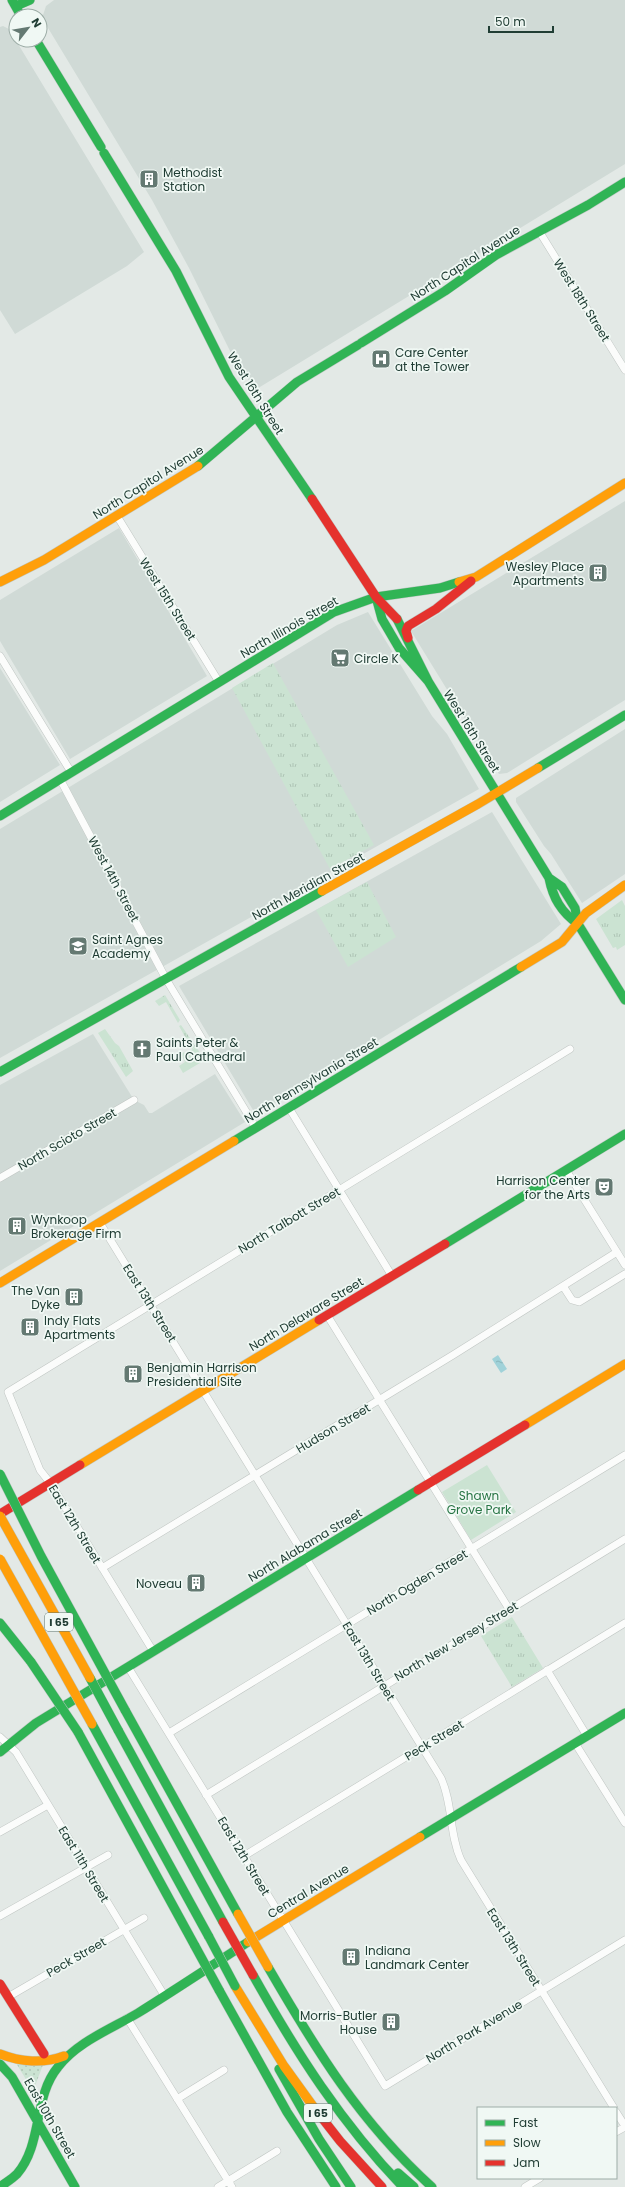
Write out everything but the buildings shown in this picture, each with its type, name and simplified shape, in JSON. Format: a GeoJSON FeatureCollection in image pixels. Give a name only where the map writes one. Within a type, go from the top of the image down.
{"type":"FeatureCollection","features":[{"type":"Feature","properties":{"kind":"main road"},"geometry":{"type":"LineString","coordinates":[[14,3],[30,0]]}},
{"type":"Feature","properties":{"kind":"main road","name":"West 16th Street"},"geometry":{"type":"LineString","coordinates":[[41,48],[176,271],[225,370],[255,418],[338,537],[376,597],[394,614],[408,638],[428,681],[549,878]]}},
{"type":"Feature","properties":{"kind":"main road","name":"North Capitol Avenue"},"geometry":{"type":"LineString","coordinates":[[0,582],[44,560],[208,460],[297,382],[445,291],[496,255],[538,230],[588,205],[625,182]]}},
{"type":"Feature","properties":{"kind":"main road","name":"North Illinois Street"},"geometry":{"type":"LineString","coordinates":[[0,816],[334,612],[376,597],[440,588],[476,577],[625,483]]}},
{"type":"Feature","properties":{"kind":"main road"},"geometry":{"type":"LineString","coordinates":[[408,638],[406,630],[408,626],[436,609],[476,577]]}},
{"type":"Feature","properties":{"kind":"main road","name":"West 16th Street"},"geometry":{"type":"LineString","coordinates":[[376,597],[382,619],[399,648],[428,681]]}},
{"type":"Feature","properties":{"kind":"main road","name":"North Meridian Street"},"geometry":{"type":"LineString","coordinates":[[0,1072],[497,793],[625,714]]}},
{"type":"Feature","properties":{"kind":"main road"},"geometry":{"type":"LineString","coordinates":[[549,878],[552,894],[564,914],[578,924]]}},
{"type":"Feature","properties":{"kind":"main road"},"geometry":{"type":"LineString","coordinates":[[549,878],[562,887],[575,908],[578,924],[625,1000]]}},
{"type":"Feature","properties":{"kind":"main road","name":"North Pennsylvania Street"},"geometry":{"type":"LineString","coordinates":[[0,1283],[562,942],[572,934],[578,924],[591,909],[625,885]]}},
{"type":"Feature","properties":{"kind":"main road","name":"North Delaware Street"},"geometry":{"type":"LineString","coordinates":[[0,1515],[625,1134]]}},
{"type":"Feature","properties":{"kind":"main road","name":"North Alabama Street"},"geometry":{"type":"LineString","coordinates":[[0,1752],[36,1723],[625,1364]]}},
{"type":"Feature","properties":{"kind":"main road"},"geometry":{"type":"LineString","coordinates":[[0,1474],[41,1556],[125,1710],[238,1914],[309,2038],[345,2093],[402,2159],[432,2187]]}},
{"type":"Feature","properties":{"kind":"main road","name":"I 65"},"geometry":{"type":"LineString","coordinates":[[0,1515],[223,1922],[299,2057],[325,2096],[356,2131],[414,2187]]}},
{"type":"Feature","properties":{"kind":"main road","name":"I 65"},"geometry":{"type":"LineString","coordinates":[[0,1559],[262,2033],[335,2134],[382,2187]]}},
{"type":"Feature","properties":{"kind":"main road"},"geometry":{"type":"LineString","coordinates":[[0,1623],[31,1662],[78,1732],[287,2112],[336,2187]]}},
{"type":"Feature","properties":{"kind":"main road","name":"Central Avenue"},"geometry":{"type":"LineString","coordinates":[[0,2187],[15,2177],[28,2160],[37,2120],[50,2077],[62,2060],[71,2052],[283,1920],[625,1713]]}},
{"type":"Feature","properties":{"kind":"main road"},"geometry":{"type":"LineString","coordinates":[[0,1984],[44,2054]]}},
{"type":"Feature","properties":{"kind":"main road"},"geometry":{"type":"LineString","coordinates":[[262,2033],[288,2087],[319,2139],[351,2187]]}},
{"type":"Feature","properties":{"kind":"main road"},"geometry":{"type":"LineString","coordinates":[[0,2053],[9,2051],[44,2054],[71,2052]]}},
{"type":"Feature","properties":{"kind":"main road"},"geometry":{"type":"LineString","coordinates":[[0,2053],[7,2057],[46,2061],[60,2058],[71,2052]]}},
{"type":"Feature","properties":{"kind":"main road","name":"East 10th Street"},"geometry":{"type":"LineString","coordinates":[[0,2064],[12,2077],[75,2187]]}},
{"type":"Feature","properties":{"kind":"main road"},"geometry":{"type":"LineString","coordinates":[[325,2096],[377,2161],[403,2187]]}},
{"type":"Feature","properties":{"kind":"street","name":"West 18th Street"},"geometry":{"type":"LineString","coordinates":[[538,230],[625,370]]}},
{"type":"Feature","properties":{"kind":"street","name":"West 15th Street"},"geometry":{"type":"LineString","coordinates":[[117,516],[219,682]]}},
{"type":"Feature","properties":{"kind":"street"},"geometry":{"type":"LineString","coordinates":[[0,656],[71,772]]}},
{"type":"Feature","properties":{"kind":"street","name":"West 14th Street"},"geometry":{"type":"LineString","coordinates":[[60,779],[166,979],[256,1128]]}},
{"type":"Feature","properties":{"kind":"street","name":"North Talbott Street"},"geometry":{"type":"LineString","coordinates":[[8,1392],[570,1049]]}},
{"type":"Feature","properties":{"kind":"street","name":"North Scioto Street"},"geometry":{"type":"LineString","coordinates":[[0,1178],[134,1100]]}},
{"type":"Feature","properties":{"kind":"street"},"geometry":{"type":"LineString","coordinates":[[289,1108],[392,1276]]}},
{"type":"Feature","properties":{"kind":"street"},"geometry":{"type":"LineString","coordinates":[[566,1170],[625,1265]]}},
{"type":"Feature","properties":{"kind":"street","name":"East 13th Street"},"geometry":{"type":"LineString","coordinates":[[100,1222],[443,1782],[460,1860],[613,2107]]}},
{"type":"Feature","properties":{"kind":"street","name":"Hudson Street"},"geometry":{"type":"LineString","coordinates":[[102,1568],[380,1399],[617,1252]]}},
{"type":"Feature","properties":{"kind":"street"},"geometry":{"type":"LineString","coordinates":[[563,1286],[572,1300],[579,1302],[625,1274]]}},
{"type":"Feature","properties":{"kind":"street"},"geometry":{"type":"LineString","coordinates":[[327,1315],[509,1609]]}},
{"type":"Feature","properties":{"kind":"street","name":"East 12th Street"},"geometry":{"type":"LineString","coordinates":[[8,1392],[40,1470],[51,1484],[153,1651]]}},
{"type":"Feature","properties":{"kind":"street","name":"North Ogden Street"},"geometry":{"type":"LineString","coordinates":[[169,1733],[625,1455]]}},
{"type":"Feature","properties":{"kind":"street","name":"North New Jersey Street"},"geometry":{"type":"LineString","coordinates":[[206,1794],[625,1539]]}},
{"type":"Feature","properties":{"kind":"street","name":"Peck Street"},"geometry":{"type":"LineString","coordinates":[[244,1856],[625,1623]]}},
{"type":"Feature","properties":{"kind":"street","name":"East 12th Street"},"geometry":{"type":"LineString","coordinates":[[128,1667],[384,2086]]}},
{"type":"Feature","properties":{"kind":"street"},"geometry":{"type":"LineString","coordinates":[[547,1670],[587,1736]]}},
{"type":"Feature","properties":{"kind":"street","name":"East 11th Street"},"geometry":{"type":"LineString","coordinates":[[0,1737],[16,1752],[164,1995]]}},
{"type":"Feature","properties":{"kind":"street"},"geometry":{"type":"LineString","coordinates":[[575,1743],[625,1822]]}},
{"type":"Feature","properties":{"kind":"street"},"geometry":{"type":"LineString","coordinates":[[0,1832],[48,1804]]}},
{"type":"Feature","properties":{"kind":"street"},"geometry":{"type":"LineString","coordinates":[[0,1916],[108,1855]]}},
{"type":"Feature","properties":{"kind":"street","name":"Peck Street"},"geometry":{"type":"LineString","coordinates":[[8,1997],[144,1918]]}},
{"type":"Feature","properties":{"kind":"street","name":"North Park Avenue"},"geometry":{"type":"LineString","coordinates":[[384,2086],[625,1940]]}},
{"type":"Feature","properties":{"kind":"street"},"geometry":{"type":"LineString","coordinates":[[127,2018],[230,2184]]}},
{"type":"Feature","properties":{"kind":"street"},"geometry":{"type":"LineString","coordinates":[[177,2099],[224,2070]]}},
{"type":"Feature","properties":{"kind":"street"},"geometry":{"type":"LineString","coordinates":[[617,2114],[625,2126]]}},
{"type":"Feature","properties":{"kind":"street"},"geometry":{"type":"LineString","coordinates":[[218,2187],[230,2184],[277,2151]]}},
{"type":"Feature","properties":{"kind":"street"},"geometry":{"type":"LineString","coordinates":[[525,2187],[538,2179]]}},
{"type":"Feature","properties":{"kind":"shaded area"},"geometry":{"type":"Polygon","coordinates":[[[54,0],[625,0],[625,164],[255,390],[231,353],[189,268],[152,200],[48,28],[48,8],[45,8],[54,0]]]}},
{"type":"Feature","properties":{"kind":"shaded area"},"geometry":{"type":"Polygon","coordinates":[[[3,26],[8,28],[8,48],[21,48],[144,252],[127,266],[15,334],[0,310],[0,27],[3,26]]]}},
{"type":"Feature","properties":{"kind":"shaded area"},"geometry":{"type":"Polygon","coordinates":[[[625,501],[625,700],[507,773],[499,774],[411,631],[625,501]]]}},
{"type":"Feature","properties":{"kind":"shaded area"},"geometry":{"type":"Polygon","coordinates":[[[119,528],[207,676],[70,759],[0,641],[0,600],[119,528]]]}},
{"type":"Feature","properties":{"kind":"shaded area"},"geometry":{"type":"Polygon","coordinates":[[[368,612],[432,716],[447,734],[479,789],[0,1058],[0,829],[337,625],[368,612]]]}},
{"type":"Feature","properties":{"kind":"shaded area"},"geometry":{"type":"Polygon","coordinates":[[[0,668],[60,765],[0,802],[0,668]]]}},
{"type":"Feature","properties":{"kind":"shaded area"},"geometry":{"type":"Polygon","coordinates":[[[625,729],[625,874],[582,903],[516,802],[516,798],[625,729]]]}},
{"type":"Feature","properties":{"kind":"shaded area"},"geometry":{"type":"Polygon","coordinates":[[[492,812],[561,924],[541,941],[256,1115],[179,986],[492,812]]]}},
{"type":"Feature","properties":{"kind":"shaded area"},"geometry":{"type":"Polygon","coordinates":[[[93,1034],[134,1100],[144,1105],[149,1113],[152,1113],[215,1074],[245,1122],[0,1271],[0,1085],[93,1034]]]}},
{"type":"Feature","properties":{"kind":"green space"},"geometry":{"type":"Polygon","coordinates":[[[273,663],[374,845],[330,869],[232,688],[273,663]]]}},
{"type":"Feature","properties":{"kind":"green space"},"geometry":{"type":"Polygon","coordinates":[[[367,882],[396,937],[348,967],[316,910],[367,882]]]}},
{"type":"Feature","properties":{"kind":"green space"},"geometry":{"type":"Polygon","coordinates":[[[622,900],[625,906],[625,945],[617,950],[616,947],[613,948],[596,919],[622,900]]]}},
{"type":"Feature","properties":{"kind":"green space"},"geometry":{"type":"Polygon","coordinates":[[[165,995],[180,1020],[178,1023],[166,1002],[159,1006],[155,1001],[165,995]]]}},
{"type":"Feature","properties":{"kind":"green space"},"geometry":{"type":"Polygon","coordinates":[[[181,1025],[196,1047],[192,1049],[179,1026],[181,1025]]]}},
{"type":"Feature","properties":{"kind":"green space"},"geometry":{"type":"Polygon","coordinates":[[[105,1029],[119,1046],[133,1071],[126,1077],[98,1033],[105,1029]]]}},
{"type":"Feature","properties":{"kind":"green space"},"geometry":{"type":"Polygon","coordinates":[[[196,1047],[205,1060],[183,1073],[179,1066],[185,1062],[181,1054],[184,1052],[185,1054],[196,1047]]]}},
{"type":"Feature","properties":{"kind":"green space","name":"Shawn Grove Park"},"geometry":{"type":"Polygon","coordinates":[[[487,1465],[516,1512],[471,1540],[442,1492],[487,1465]]]}},
{"type":"Feature","properties":{"kind":"green space"},"geometry":{"type":"Polygon","coordinates":[[[512,1617],[543,1668],[512,1687],[481,1636],[512,1617]]]}},
{"type":"Feature","properties":{"kind":"green space"},"geometry":{"type":"Polygon","coordinates":[[[16,2063],[43,2065],[33,2091],[16,2063]]]}},
{"type":"Feature","properties":{"kind":"water"},"geometry":{"type":"Polygon","coordinates":[[[498,1355],[507,1369],[501,1373],[492,1359],[498,1355]]]}},
{"type":"Feature","properties":{"kind":"traffic: fast"},"geometry":{"type":"LineString","coordinates":[[12,0],[16,8]]}},
{"type":"Feature","properties":{"kind":"traffic: fast"},"geometry":{"type":"LineString","coordinates":[[16,6],[30,0]]}},
{"type":"Feature","properties":{"kind":"traffic: fast"},"geometry":{"type":"LineString","coordinates":[[41,48],[101,147]]}},
{"type":"Feature","properties":{"kind":"traffic: fast"},"geometry":{"type":"LineString","coordinates":[[104,153],[176,271],[229,377],[312,499]]}},
{"type":"Feature","properties":{"kind":"traffic: fast"},"geometry":{"type":"LineString","coordinates":[[361,343],[445,291],[496,255],[588,205],[625,182]]}},
{"type":"Feature","properties":{"kind":"traffic: fast"},"geometry":{"type":"LineString","coordinates":[[198,466],[297,382],[358,345]]}},
{"type":"Feature","properties":{"kind":"traffic: fast"},"geometry":{"type":"LineString","coordinates":[[0,816],[334,612],[376,597],[440,588],[459,582]]}},
{"type":"Feature","properties":{"kind":"traffic: fast"},"geometry":{"type":"LineString","coordinates":[[376,597],[382,619],[399,648],[428,681],[549,878],[562,887],[575,908],[578,924],[625,1000]]}},
{"type":"Feature","properties":{"kind":"traffic: fast"},"geometry":{"type":"LineString","coordinates":[[397,619],[428,681]]}},
{"type":"Feature","properties":{"kind":"traffic: fast"},"geometry":{"type":"LineString","coordinates":[[538,768],[625,715]]}},
{"type":"Feature","properties":{"kind":"traffic: fast"},"geometry":{"type":"LineString","coordinates":[[549,878],[555,898],[567,915],[578,924]]}},
{"type":"Feature","properties":{"kind":"traffic: fast"},"geometry":{"type":"LineString","coordinates":[[0,1072],[322,891]]}},
{"type":"Feature","properties":{"kind":"traffic: fast"},"geometry":{"type":"LineString","coordinates":[[234,1141],[521,967]]}},
{"type":"Feature","properties":{"kind":"traffic: fast"},"geometry":{"type":"LineString","coordinates":[[445,1244],[625,1134]]}},
{"type":"Feature","properties":{"kind":"traffic: fast"},"geometry":{"type":"LineString","coordinates":[[0,1474],[41,1556],[125,1710]]}},
{"type":"Feature","properties":{"kind":"traffic: fast"},"geometry":{"type":"LineString","coordinates":[[0,1752],[36,1723],[418,1490]]}},
{"type":"Feature","properties":{"kind":"traffic: fast"},"geometry":{"type":"LineString","coordinates":[[0,1623],[31,1662]]}},
{"type":"Feature","properties":{"kind":"traffic: fast"},"geometry":{"type":"LineString","coordinates":[[31,1662],[78,1732]]}},
{"type":"Feature","properties":{"kind":"traffic: fast"},"geometry":{"type":"LineString","coordinates":[[90,1678],[118,1730]]}},
{"type":"Feature","properties":{"kind":"traffic: fast"},"geometry":{"type":"LineString","coordinates":[[125,1710],[238,1914]]}},
{"type":"Feature","properties":{"kind":"traffic: fast"},"geometry":{"type":"LineString","coordinates":[[420,1837],[625,1713]]}},
{"type":"Feature","properties":{"kind":"traffic: fast"},"geometry":{"type":"LineString","coordinates":[[92,1724],[209,1937]]}},
{"type":"Feature","properties":{"kind":"traffic: fast"},"geometry":{"type":"LineString","coordinates":[[118,1730],[223,1922]]}},
{"type":"Feature","properties":{"kind":"traffic: fast"},"geometry":{"type":"LineString","coordinates":[[78,1732],[195,1946]]}},
{"type":"Feature","properties":{"kind":"traffic: fast"},"geometry":{"type":"LineString","coordinates":[[209,1937],[235,1986]]}},
{"type":"Feature","properties":{"kind":"traffic: fast"},"geometry":{"type":"LineString","coordinates":[[0,2187],[13,2178],[25,2162],[31,2149],[41,2106],[50,2079],[66,2058],[85,2043],[138,2013],[248,1942]]}},
{"type":"Feature","properties":{"kind":"traffic: fast"},"geometry":{"type":"LineString","coordinates":[[195,1946],[219,1990]]}},
{"type":"Feature","properties":{"kind":"traffic: fast"},"geometry":{"type":"LineString","coordinates":[[268,1967],[322,2056],[361,2111],[406,2162],[432,2187]]}},
{"type":"Feature","properties":{"kind":"traffic: fast"},"geometry":{"type":"LineString","coordinates":[[253,1975],[303,2059],[340,2113],[403,2187]]}},
{"type":"Feature","properties":{"kind":"traffic: fast"},"geometry":{"type":"LineString","coordinates":[[219,1990],[287,2112],[336,2187]]}},
{"type":"Feature","properties":{"kind":"traffic: fast"},"geometry":{"type":"LineString","coordinates":[[0,2064],[12,2077],[75,2187]]}},
{"type":"Feature","properties":{"kind":"traffic: fast"},"geometry":{"type":"LineString","coordinates":[[279,2069],[319,2139],[351,2187]]}},
{"type":"Feature","properties":{"kind":"traffic: fast"},"geometry":{"type":"LineString","coordinates":[[398,2173],[414,2187]]}},
{"type":"Feature","properties":{"kind":"traffic: slow"},"geometry":{"type":"LineString","coordinates":[[0,582],[44,560],[198,466]]}},
{"type":"Feature","properties":{"kind":"traffic: slow"},"geometry":{"type":"LineString","coordinates":[[459,582],[476,577],[625,483]]}},
{"type":"Feature","properties":{"kind":"traffic: slow"},"geometry":{"type":"LineString","coordinates":[[322,891],[478,804],[538,768]]}},
{"type":"Feature","properties":{"kind":"traffic: slow"},"geometry":{"type":"LineString","coordinates":[[521,967],[562,942],[586,913],[625,885]]}},
{"type":"Feature","properties":{"kind":"traffic: slow"},"geometry":{"type":"LineString","coordinates":[[0,1283],[234,1141]]}},
{"type":"Feature","properties":{"kind":"traffic: slow"},"geometry":{"type":"LineString","coordinates":[[80,1465],[319,1320]]}},
{"type":"Feature","properties":{"kind":"traffic: slow"},"geometry":{"type":"LineString","coordinates":[[525,1425],[625,1364]]}},
{"type":"Feature","properties":{"kind":"traffic: slow"},"geometry":{"type":"LineString","coordinates":[[0,1516],[90,1678]]}},
{"type":"Feature","properties":{"kind":"traffic: slow"},"geometry":{"type":"LineString","coordinates":[[0,1559],[92,1724]]}},
{"type":"Feature","properties":{"kind":"traffic: slow"},"geometry":{"type":"LineString","coordinates":[[248,1942],[420,1837]]}},
{"type":"Feature","properties":{"kind":"traffic: slow"},"geometry":{"type":"LineString","coordinates":[[238,1914],[268,1967]]}},
{"type":"Feature","properties":{"kind":"traffic: slow"},"geometry":{"type":"LineString","coordinates":[[235,1986],[284,2066],[315,2109]]}},
{"type":"Feature","properties":{"kind":"traffic: slow"},"geometry":{"type":"LineString","coordinates":[[0,2054],[16,2059],[32,2061],[56,2059],[64,2056]]}},
{"type":"Feature","properties":{"kind":"traffic: jam"},"geometry":{"type":"LineString","coordinates":[[312,499],[376,597],[397,619]]}},
{"type":"Feature","properties":{"kind":"traffic: jam"},"geometry":{"type":"LineString","coordinates":[[408,638],[406,631],[408,626],[436,609],[471,581]]}},
{"type":"Feature","properties":{"kind":"traffic: jam"},"geometry":{"type":"LineString","coordinates":[[319,1320],[445,1244]]}},
{"type":"Feature","properties":{"kind":"traffic: jam"},"geometry":{"type":"LineString","coordinates":[[418,1490],[525,1425]]}},
{"type":"Feature","properties":{"kind":"traffic: jam"},"geometry":{"type":"LineString","coordinates":[[0,1514],[80,1465]]}},
{"type":"Feature","properties":{"kind":"traffic: jam"},"geometry":{"type":"LineString","coordinates":[[223,1922],[253,1975]]}},
{"type":"Feature","properties":{"kind":"traffic: jam"},"geometry":{"type":"LineString","coordinates":[[0,1984],[44,2054]]}},
{"type":"Feature","properties":{"kind":"traffic: jam"},"geometry":{"type":"LineString","coordinates":[[315,2109],[340,2141],[382,2187]]}},
{"type":"Feature","properties":{"kind":"place","name":"Methodist Station"},"geometry":{"type":"Point","coordinates":[149,179]}},
{"type":"Feature","properties":{"kind":"place","name":"Care Center at the Tower"},"geometry":{"type":"Point","coordinates":[381,359]}},
{"type":"Feature","properties":{"kind":"place","name":"Wesley Place Apartments"},"geometry":{"type":"Point","coordinates":[598,573]}},
{"type":"Feature","properties":{"kind":"place","name":"Circle K"},"geometry":{"type":"Point","coordinates":[340,658]}},
{"type":"Feature","properties":{"kind":"place","name":"Saint Agnes Academy"},"geometry":{"type":"Point","coordinates":[78,946]}},
{"type":"Feature","properties":{"kind":"place","name":"Saints Peter & Paul Cathedral"},"geometry":{"type":"Point","coordinates":[142,1049]}},
{"type":"Feature","properties":{"kind":"place","name":"Harrison Center for the Arts"},"geometry":{"type":"Point","coordinates":[604,1187]}},
{"type":"Feature","properties":{"kind":"place","name":"Wynkoop Brokerage Firm"},"geometry":{"type":"Point","coordinates":[17,1226]}},
{"type":"Feature","properties":{"kind":"place","name":"The Van Dyke"},"geometry":{"type":"Point","coordinates":[74,1297]}},
{"type":"Feature","properties":{"kind":"place","name":"Indy Flats Apartments"},"geometry":{"type":"Point","coordinates":[30,1327]}},
{"type":"Feature","properties":{"kind":"place","name":"Benjamin Harrison Presidential Site"},"geometry":{"type":"Point","coordinates":[133,1374]}},
{"type":"Feature","properties":{"kind":"place","name":"Noveau"},"geometry":{"type":"Point","coordinates":[196,1583]}},
{"type":"Feature","properties":{"kind":"place","name":"Indiana Landmark Center"},"geometry":{"type":"Point","coordinates":[351,1957]}},
{"type":"Feature","properties":{"kind":"place","name":"Morris-Butler House"},"geometry":{"type":"Point","coordinates":[391,2022]}}]}
